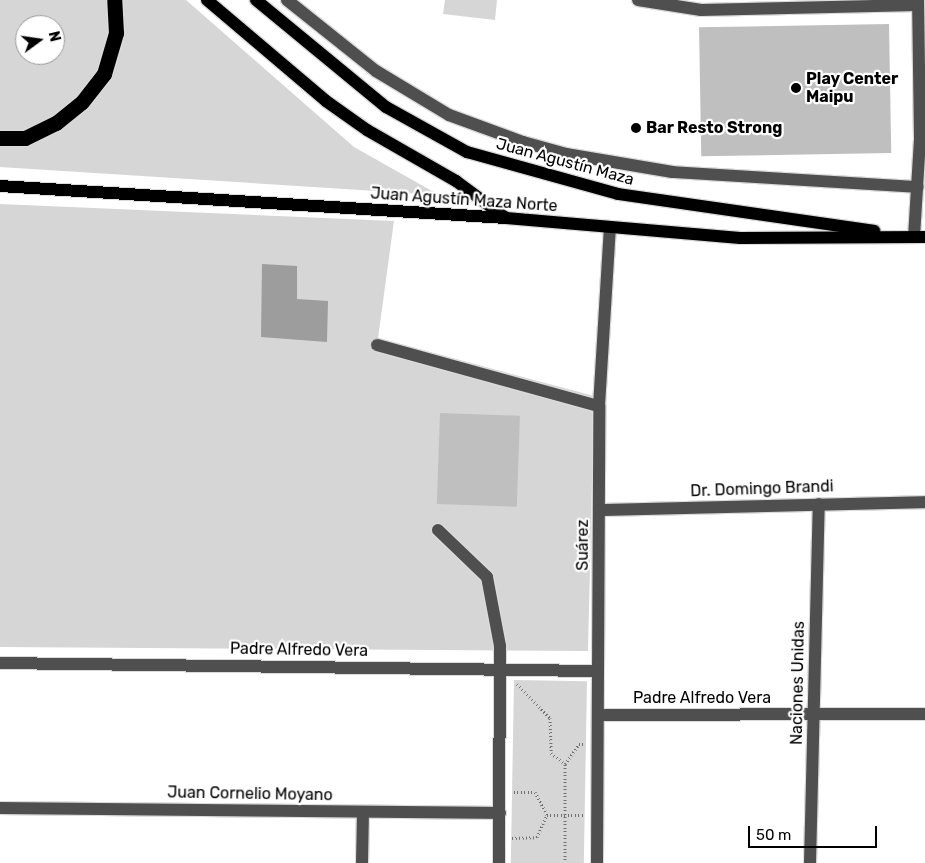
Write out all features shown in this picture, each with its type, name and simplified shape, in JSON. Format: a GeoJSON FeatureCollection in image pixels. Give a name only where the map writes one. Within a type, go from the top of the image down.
{"type":"FeatureCollection","features":[{"type":"Feature","properties":{"kind":"highway"},"geometry":{"type":"LineString","coordinates":[[0,138],[25,138],[56,123],[82,102],[104,74],[116,33],[114,0]]}},
{"type":"Feature","properties":{"kind":"main road"},"geometry":{"type":"LineString","coordinates":[[207,0],[326,101],[367,130],[456,180],[506,218]]}},
{"type":"Feature","properties":{"kind":"main road","name":"Juan Agustín Maza"},"geometry":{"type":"LineString","coordinates":[[256,0],[386,107],[467,152],[618,194],[919,237]]}},
{"type":"Feature","properties":{"kind":"main road","name":"Juan Agustín Maza Norte"},"geometry":{"type":"LineString","coordinates":[[0,186],[506,218],[740,238],[919,237]]}},
{"type":"Feature","properties":{"kind":"street"},"geometry":{"type":"LineString","coordinates":[[287,0],[376,71],[441,110],[477,128],[523,142],[566,154],[672,172],[918,187]]}},
{"type":"Feature","properties":{"kind":"street"},"geometry":{"type":"LineString","coordinates":[[638,0],[701,10],[918,2],[923,139],[918,187],[919,237]]}},
{"type":"Feature","properties":{"kind":"street","name":"Suárez"},"geometry":{"type":"LineString","coordinates":[[597,863],[599,406],[610,227]]}},
{"type":"Feature","properties":{"kind":"street"},"geometry":{"type":"LineString","coordinates":[[377,345],[599,406]]}},
{"type":"Feature","properties":{"kind":"street","name":"Dr. Domingo Brandi"},"geometry":{"type":"LineString","coordinates":[[599,510],[925,502]]}},
{"type":"Feature","properties":{"kind":"street","name":"Naciones Unidas"},"geometry":{"type":"LineString","coordinates":[[810,863],[819,504]]}},
{"type":"Feature","properties":{"kind":"street"},"geometry":{"type":"LineString","coordinates":[[438,530],[487,577],[502,669],[499,863]]}},
{"type":"Feature","properties":{"kind":"street","name":"Padre Alfredo Vera"},"geometry":{"type":"LineString","coordinates":[[0,662],[598,671]]}},
{"type":"Feature","properties":{"kind":"street","name":"Padre Alfredo Vera"},"geometry":{"type":"LineString","coordinates":[[598,715],[925,714]]}},
{"type":"Feature","properties":{"kind":"street","name":"Juan Cornelio Moyano"},"geometry":{"type":"LineString","coordinates":[[0,808],[500,813]]}},
{"type":"Feature","properties":{"kind":"street"},"geometry":{"type":"LineString","coordinates":[[362,863],[363,812]]}},
{"type":"Feature","properties":{"kind":"path"},"geometry":{"type":"LineString","coordinates":[[502,669],[550,718],[551,753],[565,764]]}},
{"type":"Feature","properties":{"kind":"path"},"geometry":{"type":"LineString","coordinates":[[565,863],[565,764],[580,744],[598,744]]}},
{"type":"Feature","properties":{"kind":"path"},"geometry":{"type":"LineString","coordinates":[[500,791],[536,792],[547,815]]}},
{"type":"Feature","properties":{"kind":"path"},"geometry":{"type":"LineString","coordinates":[[547,815],[597,815]]}},
{"type":"Feature","properties":{"kind":"path"},"geometry":{"type":"LineString","coordinates":[[500,838],[537,837],[547,815]]}},
{"type":"Feature","properties":{"kind":"shaded area"},"geometry":{"type":"Polygon","coordinates":[[[0,0],[186,0],[354,147],[439,195],[0,167],[0,0]]]}},
{"type":"Feature","properties":{"kind":"shaded area"},"geometry":{"type":"Polygon","coordinates":[[[445,0],[497,0],[495,20],[443,14],[445,0]]]}},
{"type":"Feature","properties":{"kind":"shaded area"},"geometry":{"type":"Polygon","coordinates":[[[0,204],[394,221],[378,338],[594,396],[588,651],[0,647],[0,204]]]}},
{"type":"Feature","properties":{"kind":"shaded area"},"geometry":{"type":"Polygon","coordinates":[[[262,264],[297,266],[297,299],[328,301],[327,342],[261,337],[262,264]]]}},
{"type":"Feature","properties":{"kind":"shaded area"},"geometry":{"type":"Polygon","coordinates":[[[514,680],[587,681],[584,863],[511,863],[514,680]]]}},
{"type":"Feature","properties":{"kind":"building","name":"Play Center Maipu"},"geometry":{"type":"Polygon","coordinates":[[[889,24],[891,153],[701,156],[699,27],[889,24]]]}},
{"type":"Feature","properties":{"kind":"building"},"geometry":{"type":"Polygon","coordinates":[[[440,413],[520,416],[517,507],[437,504],[440,413]]]}},
{"type":"Feature","properties":{"kind":"place","name":"Play Center Maipu"},"geometry":{"type":"Point","coordinates":[796,88]}},
{"type":"Feature","properties":{"kind":"place","name":"Bar Resto Strong"},"geometry":{"type":"Point","coordinates":[636,128]}}]}
